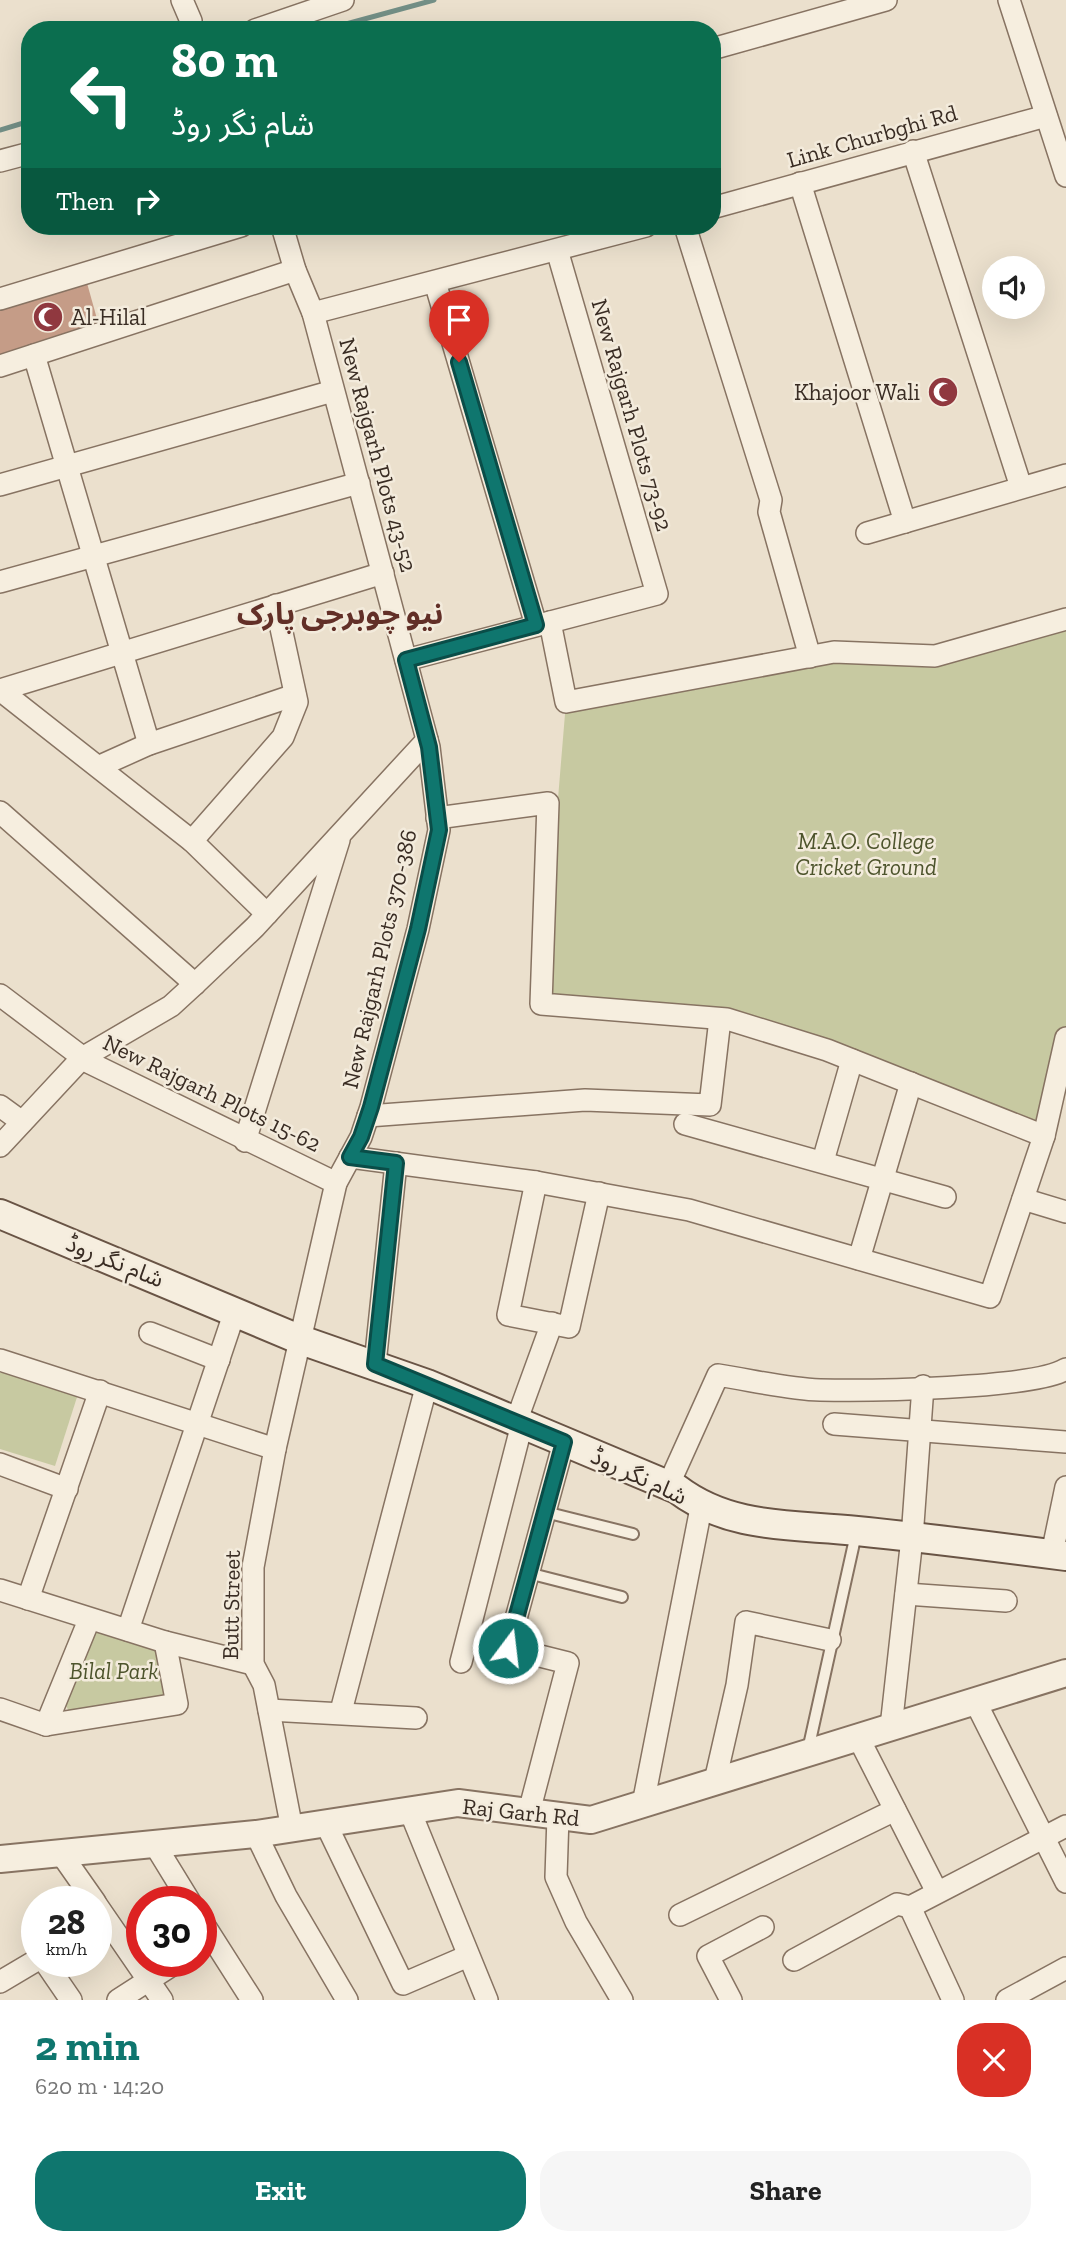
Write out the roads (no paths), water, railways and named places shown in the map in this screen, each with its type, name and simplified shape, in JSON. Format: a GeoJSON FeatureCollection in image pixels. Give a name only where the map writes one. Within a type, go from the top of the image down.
{"type":"FeatureCollection","features":[{"type":"Feature","properties":{"kind":"main road","name":"شام نگر روڈ"},"geometry":{"type":"LineString","coordinates":[[0,1214],[302,1340],[427,1384],[668,1486],[701,1508],[774,1526],[857,1531],[1059,1555]]}},
{"type":"Feature","properties":{"kind":"street"},"geometry":{"type":"LineString","coordinates":[[182,0],[191,21]]}},
{"type":"Feature","properties":{"kind":"street"},"geometry":{"type":"LineString","coordinates":[[281,21],[343,0]]}},
{"type":"Feature","properties":{"kind":"street"},"geometry":{"type":"LineString","coordinates":[[721,46],[886,0]]}},
{"type":"Feature","properties":{"kind":"street"},"geometry":{"type":"LineString","coordinates":[[1009,0],[1066,176]]}},
{"type":"Feature","properties":{"kind":"street","name":"Link Churbghi Rd"},"geometry":{"type":"LineString","coordinates":[[721,205],[1046,116]]}},
{"type":"Feature","properties":{"kind":"street"},"geometry":{"type":"LineString","coordinates":[[913,151],[1020,487]]}},
{"type":"Feature","properties":{"kind":"street"},"geometry":{"type":"LineString","coordinates":[[0,161],[21,155]]}},
{"type":"Feature","properties":{"kind":"street"},"geometry":{"type":"LineString","coordinates":[[800,183],[905,522]]}},
{"type":"Feature","properties":{"kind":"street"},"geometry":{"type":"LineString","coordinates":[[0,299],[211,235]]}},
{"type":"Feature","properties":{"kind":"street","name":"New Rajgarh Plots 43-52"},"geometry":{"type":"LineString","coordinates":[[285,235],[295,270],[313,313],[427,740]]}},
{"type":"Feature","properties":{"kind":"street"},"geometry":{"type":"LineString","coordinates":[[313,313],[613,235]]}},
{"type":"Feature","properties":{"kind":"street"},"geometry":{"type":"LineString","coordinates":[[688,235],[772,500],[769,512],[810,657]]}},
{"type":"Feature","properties":{"kind":"street","name":"New Rajgarh Plots 73-92"},"geometry":{"type":"LineString","coordinates":[[543,624],[657,594],[557,250]]}},
{"type":"Feature","properties":{"kind":"street"},"geometry":{"type":"LineString","coordinates":[[0,366],[295,270]]}},
{"type":"Feature","properties":{"kind":"street"},"geometry":{"type":"LineString","coordinates":[[435,282],[566,702],[834,652],[935,656],[1066,619]]}},
{"type":"Feature","properties":{"kind":"street"},"geometry":{"type":"LineString","coordinates":[[34,355],[149,744]]}},
{"type":"Feature","properties":{"kind":"street"},"geometry":{"type":"LineString","coordinates":[[0,485],[333,391]]}},
{"type":"Feature","properties":{"kind":"street"},"geometry":{"type":"LineString","coordinates":[[867,533],[1066,475]]}},
{"type":"Feature","properties":{"kind":"street"},"geometry":{"type":"LineString","coordinates":[[0,582],[359,483]]}},
{"type":"Feature","properties":{"kind":"street"},"geometry":{"type":"LineString","coordinates":[[0,690],[120,651],[383,573]]}},
{"type":"Feature","properties":{"kind":"street"},"geometry":{"type":"LineString","coordinates":[[192,841],[283,737],[297,702],[276,605]]}},
{"type":"Feature","properties":{"kind":"street"},"geometry":{"type":"LineString","coordinates":[[406,660],[543,624]]}},
{"type":"Feature","properties":{"kind":"street"},"geometry":{"type":"LineString","coordinates":[[0,690],[192,841],[267,914]]}},
{"type":"Feature","properties":{"kind":"street"},"geometry":{"type":"LineString","coordinates":[[100,766],[149,744],[295,695]]}},
{"type":"Feature","properties":{"kind":"street"},"geometry":{"type":"LineString","coordinates":[[0,1146],[82,1058],[171,1006],[195,984],[267,914],[427,740]]}},
{"type":"Feature","properties":{"kind":"street","name":"New Rajgarh Plots 370-386"},"geometry":{"type":"LineString","coordinates":[[302,1340],[336,1183],[368,1116],[418,929],[439,830],[427,740]]}},
{"type":"Feature","properties":{"kind":"street"},"geometry":{"type":"LineString","coordinates":[[437,818],[548,803],[541,1004],[720,1019],[852,1060],[1044,1136]]}},
{"type":"Feature","properties":{"kind":"street"},"geometry":{"type":"LineString","coordinates":[[0,812],[195,984]]}},
{"type":"Feature","properties":{"kind":"street"},"geometry":{"type":"LineString","coordinates":[[245,1141],[340,835]]}},
{"type":"Feature","properties":{"kind":"street","name":"New Rajgarh Plots 15-62"},"geometry":{"type":"LineString","coordinates":[[3,1002],[82,1058],[245,1141],[336,1183]]}},
{"type":"Feature","properties":{"kind":"street"},"geometry":{"type":"LineString","coordinates":[[368,1116],[586,1100],[710,1105],[720,1019]]}},
{"type":"Feature","properties":{"kind":"street"},"geometry":{"type":"LineString","coordinates":[[350,1157],[536,1182],[690,1210],[990,1297],[1044,1136],[1060,1097],[1066,1038]]}},
{"type":"Feature","properties":{"kind":"street"},"geometry":{"type":"LineString","coordinates":[[823,1161],[852,1060]]}},
{"type":"Feature","properties":{"kind":"street"},"geometry":{"type":"LineString","coordinates":[[859,1259],[911,1083]]}},
{"type":"Feature","properties":{"kind":"street"},"geometry":{"type":"LineString","coordinates":[[0,1107],[22,1122]]}},
{"type":"Feature","properties":{"kind":"street"},"geometry":{"type":"LineString","coordinates":[[685,1124],[945,1197]]}},
{"type":"Feature","properties":{"kind":"street"},"geometry":{"type":"LineString","coordinates":[[375,1364],[396,1163]]}},
{"type":"Feature","properties":{"kind":"street"},"geometry":{"type":"LineString","coordinates":[[536,1182],[508,1315],[569,1326],[599,1194]]}},
{"type":"Feature","properties":{"kind":"street"},"geometry":{"type":"LineString","coordinates":[[1023,1199],[1066,1212]]}},
{"type":"Feature","properties":{"kind":"street"},"geometry":{"type":"LineString","coordinates":[[128,1630],[235,1311]]}},
{"type":"Feature","properties":{"kind":"street"},"geometry":{"type":"LineString","coordinates":[[461,1662],[519,1423],[552,1323]]}},
{"type":"Feature","properties":{"kind":"street"},"geometry":{"type":"LineString","coordinates":[[150,1333],[219,1360]]}},
{"type":"Feature","properties":{"kind":"street","name":"Butt Street"},"geometry":{"type":"LineString","coordinates":[[292,1829],[264,1685],[253,1664],[253,1566],[275,1449],[302,1340]]}},
{"type":"Feature","properties":{"kind":"street"},"geometry":{"type":"LineString","coordinates":[[0,1360],[275,1449]]}},
{"type":"Feature","properties":{"kind":"street"},"geometry":{"type":"LineString","coordinates":[[668,1486],[718,1375],[818,1390],[1010,1383],[1057,1374],[1066,1369]]}},
{"type":"Feature","properties":{"kind":"street"},"geometry":{"type":"LineString","coordinates":[[341,1712],[427,1384]]}},
{"type":"Feature","properties":{"kind":"street"},"geometry":{"type":"LineString","coordinates":[[891,1727],[912,1538],[923,1386]]}},
{"type":"Feature","properties":{"kind":"street"},"geometry":{"type":"LineString","coordinates":[[29,1599],[100,1391]]}},
{"type":"Feature","properties":{"kind":"street"},"geometry":{"type":"LineString","coordinates":[[834,1424],[1066,1442]]}},
{"type":"Feature","properties":{"kind":"street"},"geometry":{"type":"LineString","coordinates":[[529,1812],[568,1663],[508,1648],[564,1442]]}},
{"type":"Feature","properties":{"kind":"street"},"geometry":{"type":"LineString","coordinates":[[0,1464],[66,1489]]}},
{"type":"Feature","properties":{"kind":"street"},"geometry":{"type":"LineString","coordinates":[[1059,1555],[1066,1487]]}},
{"type":"Feature","properties":{"kind":"street"},"geometry":{"type":"LineString","coordinates":[[643,1804],[701,1508]]}},
{"type":"Feature","properties":{"kind":"street"},"geometry":{"type":"LineString","coordinates":[[0,1590],[165,1642],[253,1664]]}},
{"type":"Feature","properties":{"kind":"street"},"geometry":{"type":"LineString","coordinates":[[906,1594],[1006,1601]]}},
{"type":"Feature","properties":{"kind":"street"},"geometry":{"type":"LineString","coordinates":[[46,1725],[89,1619]]}},
{"type":"Feature","properties":{"kind":"street"},"geometry":{"type":"LineString","coordinates":[[715,1781],[737,1685],[746,1622],[830,1640]]}},
{"type":"Feature","properties":{"kind":"street"},"geometry":{"type":"LineString","coordinates":[[0,1709],[46,1725],[177,1704],[165,1642]]}},
{"type":"Feature","properties":{"kind":"street","name":"Raj Garh Rd"},"geometry":{"type":"LineString","coordinates":[[0,1859],[256,1834],[458,1803],[591,1820],[1066,1673]]}},
{"type":"Feature","properties":{"kind":"street"},"geometry":{"type":"LineString","coordinates":[[975,1701],[1066,1882]]}},
{"type":"Feature","properties":{"kind":"street"},"geometry":{"type":"LineString","coordinates":[[269,1710],[416,1718]]}},
{"type":"Feature","properties":{"kind":"street"},"geometry":{"type":"LineString","coordinates":[[858,1737],[937,1892]]}},
{"type":"Feature","properties":{"kind":"street"},"geometry":{"type":"LineString","coordinates":[[680,1915],[895,1810]]}},
{"type":"Feature","properties":{"kind":"street"},"geometry":{"type":"LineString","coordinates":[[410,1811],[488,2000]]}},
{"type":"Feature","properties":{"kind":"street"},"geometry":{"type":"LineString","coordinates":[[558,1816],[556,1877],[576,1922],[622,2000]]}},
{"type":"Feature","properties":{"kind":"street"},"geometry":{"type":"LineString","coordinates":[[326,1824],[403,1984],[468,1956]]}},
{"type":"Feature","properties":{"kind":"street"},"geometry":{"type":"LineString","coordinates":[[794,1960],[897,1904],[910,1907],[1066,1826]]}},
{"type":"Feature","properties":{"kind":"street"},"geometry":{"type":"LineString","coordinates":[[256,1834],[286,1896],[347,2000]]}},
{"type":"Feature","properties":{"kind":"street"},"geometry":{"type":"LineString","coordinates":[[155,1845],[180,1886]]}},
{"type":"Feature","properties":{"kind":"street"},"geometry":{"type":"LineString","coordinates":[[62,1855],[82,1886]]}},
{"type":"Feature","properties":{"kind":"street"},"geometry":{"type":"LineString","coordinates":[[910,1907],[953,2000]]}},
{"type":"Feature","properties":{"kind":"street"},"geometry":{"type":"LineString","coordinates":[[731,2000],[708,1956],[763,1927]]}},
{"type":"Feature","properties":{"kind":"street"},"geometry":{"type":"LineString","coordinates":[[112,1929],[162,2000]]}},
{"type":"Feature","properties":{"kind":"street"},"geometry":{"type":"LineString","coordinates":[[217,1956],[252,2000]]}},
{"type":"Feature","properties":{"kind":"street"},"geometry":{"type":"LineString","coordinates":[[1007,2000],[1066,1968]]}},
{"type":"Feature","properties":{"kind":"street"},"geometry":{"type":"LineString","coordinates":[[0,1982],[21,1970]]}},
{"type":"Feature","properties":{"kind":"street"},"geometry":{"type":"LineString","coordinates":[[55,1977],[71,2000]]}},
{"type":"Feature","properties":{"kind":"street"},"geometry":{"type":"LineString","coordinates":[[118,2000],[154,1977]]}},
{"type":"Feature","properties":{"kind":"lane"},"geometry":{"type":"LineString","coordinates":[[544,1512],[633,1534]]}},
{"type":"Feature","properties":{"kind":"lane"},"geometry":{"type":"LineString","coordinates":[[807,1753],[830,1640],[857,1531]]}},
{"type":"Feature","properties":{"kind":"lane"},"geometry":{"type":"LineString","coordinates":[[528,1573],[622,1597]]}},
{"type":"Feature","properties":{"kind":"waterway"},"geometry":{"type":"LineString","coordinates":[[357,21],[434,0]]}},
{"type":"Feature","properties":{"kind":"waterway"},"geometry":{"type":"LineString","coordinates":[[0,130],[21,124]]}},
{"type":"Feature","properties":{"kind":"place","name":"Al-Hilal"},"geometry":{"type":"Point","coordinates":[48,317]}},
{"type":"Feature","properties":{"kind":"place","name":"Khajoor Wali"},"geometry":{"type":"Point","coordinates":[943,392]}},
{"type":"Feature","properties":{"kind":"district","name":"نیو چوبرجی پارک"},"geometry":{"type":"Point","coordinates":[340,614]}},
{"type":"Feature","properties":{"kind":"park label","name":"M.A.O. College Cricket Ground"},"geometry":{"type":"Point","coordinates":[866,854]}},
{"type":"Feature","properties":{"kind":"park label","name":"Bilal Park"},"geometry":{"type":"Point","coordinates":[114,1671]}}]}
